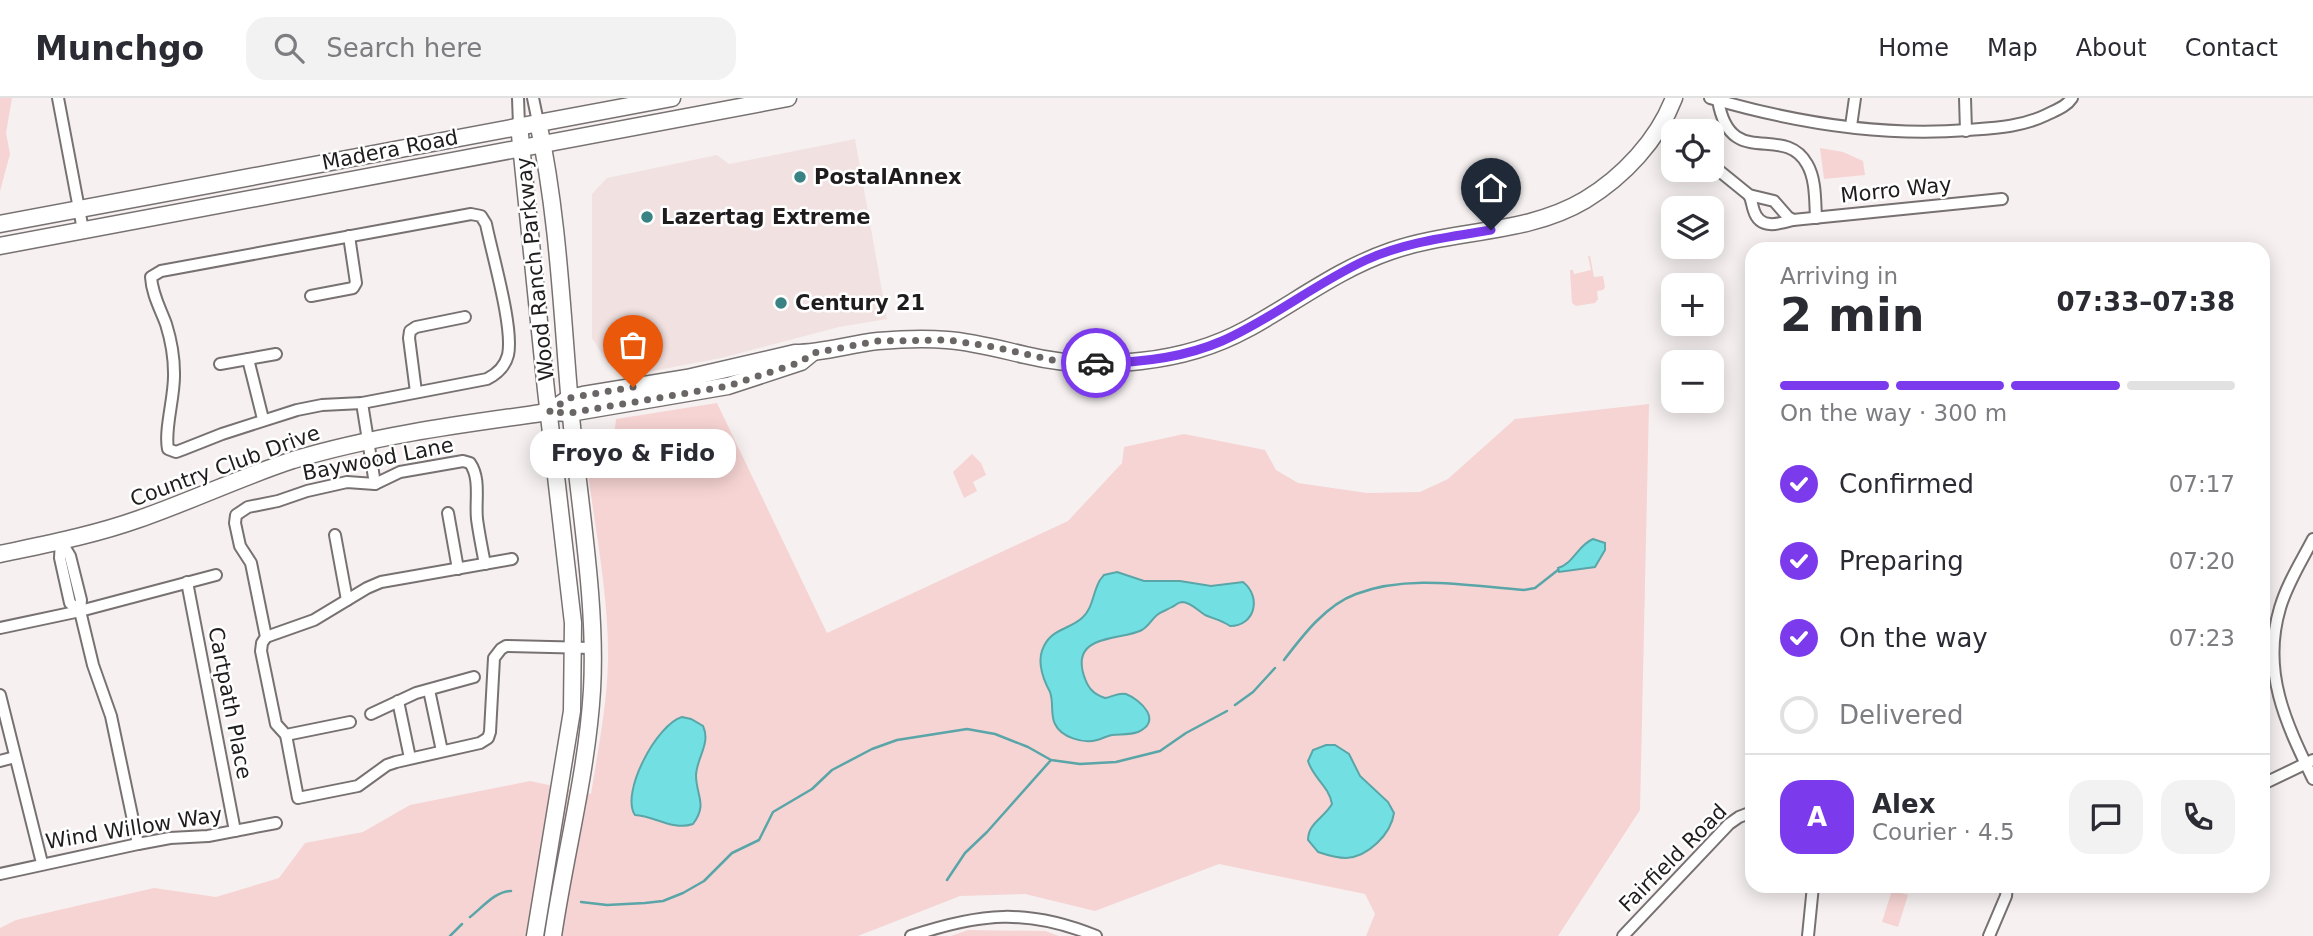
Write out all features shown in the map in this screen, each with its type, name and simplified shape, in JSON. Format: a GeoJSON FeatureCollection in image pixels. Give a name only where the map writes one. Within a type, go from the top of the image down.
{"type":"FeatureCollection","features":[{"type":"Feature","properties":{"kind":"main road","name":"Madera Road"},"geometry":{"type":"LineString","coordinates":[[0,224],[672,98]]}},
{"type":"Feature","properties":{"kind":"main road","name":"Madera Road"},"geometry":{"type":"LineString","coordinates":[[0,246],[788,98]]}},
{"type":"Feature","properties":{"kind":"main road","name":"Country Club Drive"},"geometry":{"type":"LineString","coordinates":[[0,554],[137,520],[259,471],[369,442],[549,412],[570,406],[728,386],[801,362],[813,353],[878,341],[948,340],[1081,363],[1139,361],[1194,351],[1248,328],[1368,259],[1422,242],[1540,219],[1585,200],[1607,185],[1640,153],[1660,126],[1674,98]]}},
{"type":"Feature","properties":{"kind":"main road","name":"Wood Ranch Parkway"},"geometry":{"type":"LineString","coordinates":[[538,122],[547,164],[561,283],[592,648],[588,733],[553,936]]}},
{"type":"Feature","properties":{"kind":"main road","name":"Wood Ranch Parkway"},"geometry":{"type":"LineString","coordinates":[[519,125],[573,623],[572,711],[535,936]]}},
{"type":"Feature","properties":{"kind":"street"},"geometry":{"type":"LineString","coordinates":[[58,98],[83,230]]}},
{"type":"Feature","properties":{"kind":"street","name":"Wood Ranch Parkway"},"geometry":{"type":"LineString","coordinates":[[518,98],[519,125]]}},
{"type":"Feature","properties":{"kind":"street","name":"Wood Ranch Parkway"},"geometry":{"type":"LineString","coordinates":[[533,98],[538,122]]}},
{"type":"Feature","properties":{"kind":"street"},"geometry":{"type":"LineString","coordinates":[[1852,126],[1855,98]]}},
{"type":"Feature","properties":{"kind":"street"},"geometry":{"type":"LineString","coordinates":[[1965,98],[1966,131]]}},
{"type":"Feature","properties":{"kind":"street"},"geometry":{"type":"LineString","coordinates":[[1714,99],[1766,113],[1909,133],[2007,128],[2032,122],[2067,105],[2072,98]]}},
{"type":"Feature","properties":{"kind":"street"},"geometry":{"type":"LineString","coordinates":[[1714,99],[1723,124],[1733,135],[1750,143],[1783,145],[1804,159],[1812,179],[1816,218]]}},
{"type":"Feature","properties":{"kind":"street","name":"Morro Way"},"geometry":{"type":"LineString","coordinates":[[1724,175],[1749,195],[1774,201],[1793,220]]}},
{"type":"Feature","properties":{"kind":"street","name":"Morro Way"},"geometry":{"type":"LineString","coordinates":[[1749,195],[1755,214],[1761,222],[1773,224],[2002,198]]}},
{"type":"Feature","properties":{"kind":"street"},"geometry":{"type":"LineString","coordinates":[[471,214],[481,216],[486,223],[507,320],[509,343],[505,364],[497,374],[487,379],[362,403],[322,405],[264,419],[184,450],[176,452],[169,449],[166,440],[174,386],[172,347],[152,288],[151,277],[161,271],[349,236],[471,214]]}},
{"type":"Feature","properties":{"kind":"street"},"geometry":{"type":"LineString","coordinates":[[311,296],[353,288],[356,283],[349,236]]}},
{"type":"Feature","properties":{"kind":"street"},"geometry":{"type":"LineString","coordinates":[[416,392],[408,338],[410,331],[416,327],[465,317]]}},
{"type":"Feature","properties":{"kind":"street"},"geometry":{"type":"LineString","coordinates":[[220,364],[276,354]]}},
{"type":"Feature","properties":{"kind":"street"},"geometry":{"type":"LineString","coordinates":[[248,359],[264,419]]}},
{"type":"Feature","properties":{"kind":"street"},"geometry":{"type":"LineString","coordinates":[[362,403],[375,484]]}},
{"type":"Feature","properties":{"kind":"street","name":"Baywood Lane"},"geometry":{"type":"LineString","coordinates":[[266,637],[251,563],[240,547],[235,523],[236,515],[248,507],[347,481],[375,484],[400,472],[463,461],[470,463],[473,468],[478,495],[476,515],[485,564]]}},
{"type":"Feature","properties":{"kind":"street"},"geometry":{"type":"LineString","coordinates":[[448,513],[458,569]]}},
{"type":"Feature","properties":{"kind":"street"},"geometry":{"type":"LineString","coordinates":[[335,535],[347,600]]}},
{"type":"Feature","properties":{"kind":"street"},"geometry":{"type":"LineString","coordinates":[[2313,539],[2289,585],[2274,637],[2277,695],[2286,722],[2309,762],[2313,779]]}},
{"type":"Feature","properties":{"kind":"street"},"geometry":{"type":"LineString","coordinates":[[61,541],[60,558],[70,603],[80,611],[93,665],[111,716],[138,844]]}},
{"type":"Feature","properties":{"kind":"street"},"geometry":{"type":"LineString","coordinates":[[512,559],[381,582],[314,620],[266,637],[261,652],[276,724],[286,735],[298,799],[358,786],[387,765],[480,743],[488,738],[495,658],[506,646],[592,648]]}},
{"type":"Feature","properties":{"kind":"street"},"geometry":{"type":"LineString","coordinates":[[0,628],[80,611],[216,575]]}},
{"type":"Feature","properties":{"kind":"street","name":"Cartpath Place"},"geometry":{"type":"LineString","coordinates":[[187,582],[235,831]]}},
{"type":"Feature","properties":{"kind":"street"},"geometry":{"type":"LineString","coordinates":[[372,714],[398,701],[474,677]]}},
{"type":"Feature","properties":{"kind":"street"},"geometry":{"type":"LineString","coordinates":[[429,690],[442,751]]}},
{"type":"Feature","properties":{"kind":"street"},"geometry":{"type":"LineString","coordinates":[[0,695],[42,863]]}},
{"type":"Feature","properties":{"kind":"street"},"geometry":{"type":"LineString","coordinates":[[398,701],[410,758]]}},
{"type":"Feature","properties":{"kind":"street"},"geometry":{"type":"LineString","coordinates":[[286,735],[350,722]]}},
{"type":"Feature","properties":{"kind":"street"},"geometry":{"type":"LineString","coordinates":[[0,761],[15,757]]}},
{"type":"Feature","properties":{"kind":"street"},"geometry":{"type":"LineString","coordinates":[[2270,781],[2309,762]]}},
{"type":"Feature","properties":{"kind":"street","name":"Fairfield Road"},"geometry":{"type":"LineString","coordinates":[[1623,936],[1729,824],[1745,816]]}},
{"type":"Feature","properties":{"kind":"street","name":"Wind Willow Way"},"geometry":{"type":"LineString","coordinates":[[0,874],[170,838],[208,836],[276,823]]}},
{"type":"Feature","properties":{"kind":"street"},"geometry":{"type":"LineString","coordinates":[[1808,936],[1813,893]]}},
{"type":"Feature","properties":{"kind":"street"},"geometry":{"type":"LineString","coordinates":[[1989,936],[2006,893]]}},
{"type":"Feature","properties":{"kind":"street"},"geometry":{"type":"LineString","coordinates":[[911,936],[977,917],[999,916],[1042,919],[1096,936]]}},
{"type":"Feature","properties":{"kind":"shaded area"},"geometry":{"type":"Polygon","coordinates":[[[0,98],[12,98],[6,133],[10,154],[0,191],[0,98]]]}},
{"type":"Feature","properties":{"kind":"shaded area"},"geometry":{"type":"Polygon","coordinates":[[[855,139],[887,319],[839,327],[721,358],[631,375],[607,362],[592,338],[592,194],[607,178],[717,155],[729,164],[855,139]]]}},
{"type":"Feature","properties":{"kind":"shaded area"},"geometry":{"type":"Polygon","coordinates":[[[1820,148],[1843,152],[1863,161],[1865,175],[1824,179],[1820,148]]]}},
{"type":"Feature","properties":{"kind":"shaded area"},"geometry":{"type":"Polygon","coordinates":[[[1588,256],[1594,277],[1603,276],[1605,287],[1597,291],[1598,299],[1595,303],[1576,306],[1572,303],[1570,270],[1573,270],[1574,274],[1591,270],[1588,256]]]}},
{"type":"Feature","properties":{"kind":"shaded area"},"geometry":{"type":"Polygon","coordinates":[[[717,403],[827,633],[1068,521],[1122,463],[1124,447],[1184,434],[1265,450],[1276,470],[1298,483],[1367,493],[1420,492],[1448,479],[1515,419],[1649,404],[1640,810],[1558,936],[1366,936],[1375,914],[1365,894],[1219,864],[1095,911],[1025,894],[960,896],[858,936],[0,936],[0,928],[16,920],[154,888],[216,897],[279,878],[305,843],[363,832],[410,805],[530,781],[591,794],[606,694],[608,636],[604,585],[586,458],[600,453],[609,445],[616,419],[717,403]]]}},
{"type":"Feature","properties":{"kind":"shaded area"},"geometry":{"type":"Polygon","coordinates":[[[972,454],[981,463],[986,475],[973,482],[977,491],[964,498],[953,472],[972,454]]]}},
{"type":"Feature","properties":{"kind":"shaded area"},"geometry":{"type":"Polygon","coordinates":[[[1891,893],[1908,895],[1898,927],[1882,922],[1891,893]]]}},
{"type":"Feature","properties":{"kind":"shaded area"},"geometry":{"type":"Polygon","coordinates":[[[968,930],[1045,931],[1059,936],[951,936],[968,930]]]}},
{"type":"Feature","properties":{"kind":"water"},"geometry":{"type":"Polygon","coordinates":[[[1593,539],[1605,543],[1605,550],[1595,567],[1559,572],[1558,568],[1593,539]]]}},
{"type":"Feature","properties":{"kind":"water"},"geometry":{"type":"Polygon","coordinates":[[[1117,572],[1144,581],[1180,581],[1211,586],[1243,582],[1252,595],[1253,610],[1245,621],[1230,626],[1205,615],[1188,603],[1180,602],[1159,614],[1142,630],[1091,645],[1084,652],[1082,662],[1089,687],[1105,698],[1121,694],[1132,697],[1147,711],[1149,722],[1135,733],[1112,735],[1091,741],[1079,740],[1062,733],[1055,724],[1050,692],[1041,670],[1042,652],[1047,640],[1086,614],[1104,575],[1117,572]]]}},
{"type":"Feature","properties":{"kind":"water"},"geometry":{"type":"Polygon","coordinates":[[[682,717],[703,726],[705,744],[696,775],[700,811],[693,824],[678,826],[635,815],[632,805],[637,776],[652,745],[672,722],[682,717]]]}},
{"type":"Feature","properties":{"kind":"water"},"geometry":{"type":"Polygon","coordinates":[[[1335,745],[1349,754],[1360,776],[1388,802],[1394,813],[1388,829],[1377,843],[1354,857],[1318,852],[1308,840],[1313,825],[1332,804],[1328,792],[1308,761],[1313,750],[1335,745]]]}},
{"type":"Feature","properties":{"kind":"waterway"},"geometry":{"type":"LineString","coordinates":[[1284,660],[1325,613],[1356,594],[1397,584],[1418,583],[1524,590],[1535,588],[1558,570]]}},
{"type":"Feature","properties":{"kind":"waterway"},"geometry":{"type":"LineString","coordinates":[[1235,705],[1253,692],[1275,668]]}},
{"type":"Feature","properties":{"kind":"waterway"},"geometry":{"type":"LineString","coordinates":[[581,902],[607,905],[645,903],[663,901],[683,893],[704,881],[732,853],[759,840],[773,812],[812,789],[832,770],[872,749],[897,740],[967,729],[995,734],[1028,747],[1051,760],[1080,764],[1116,762],[1160,751],[1186,733],[1227,711]]}},
{"type":"Feature","properties":{"kind":"waterway"},"geometry":{"type":"LineString","coordinates":[[947,880],[965,853],[1051,760]]}},
{"type":"Feature","properties":{"kind":"waterway"},"geometry":{"type":"LineString","coordinates":[[470,917],[494,897],[511,891]]}},
{"type":"Feature","properties":{"kind":"waterway"},"geometry":{"type":"LineString","coordinates":[[450,936],[462,924]]}},
{"type":"Feature","properties":{"kind":"way so far"},"geometry":{"type":"LineString","coordinates":[[633,387],[569,398],[549,412],[570,413],[728,386],[801,362],[813,353],[878,341],[948,340],[1052,360],[1096,363]]}},
{"type":"Feature","properties":{"kind":"place","name":"PostalAnnex"},"geometry":{"type":"Point","coordinates":[800,177]}},
{"type":"Feature","properties":{"kind":"place","name":"Lazertag Extreme"},"geometry":{"type":"Point","coordinates":[647,217]}},
{"type":"Feature","properties":{"kind":"place","name":"Century 21"},"geometry":{"type":"Point","coordinates":[781,303]}},
{"type":"Feature","properties":{"kind":"place","name":"Froyo & Fido"},"geometry":{"type":"Point","coordinates":[633,387]}},
{"type":"Feature","properties":{"kind":"route"},"geometry":{"type":"LineString","coordinates":[[1096,363],[1139,361],[1194,351],[1248,328],[1368,259],[1422,242],[1491,230]]}}]}
